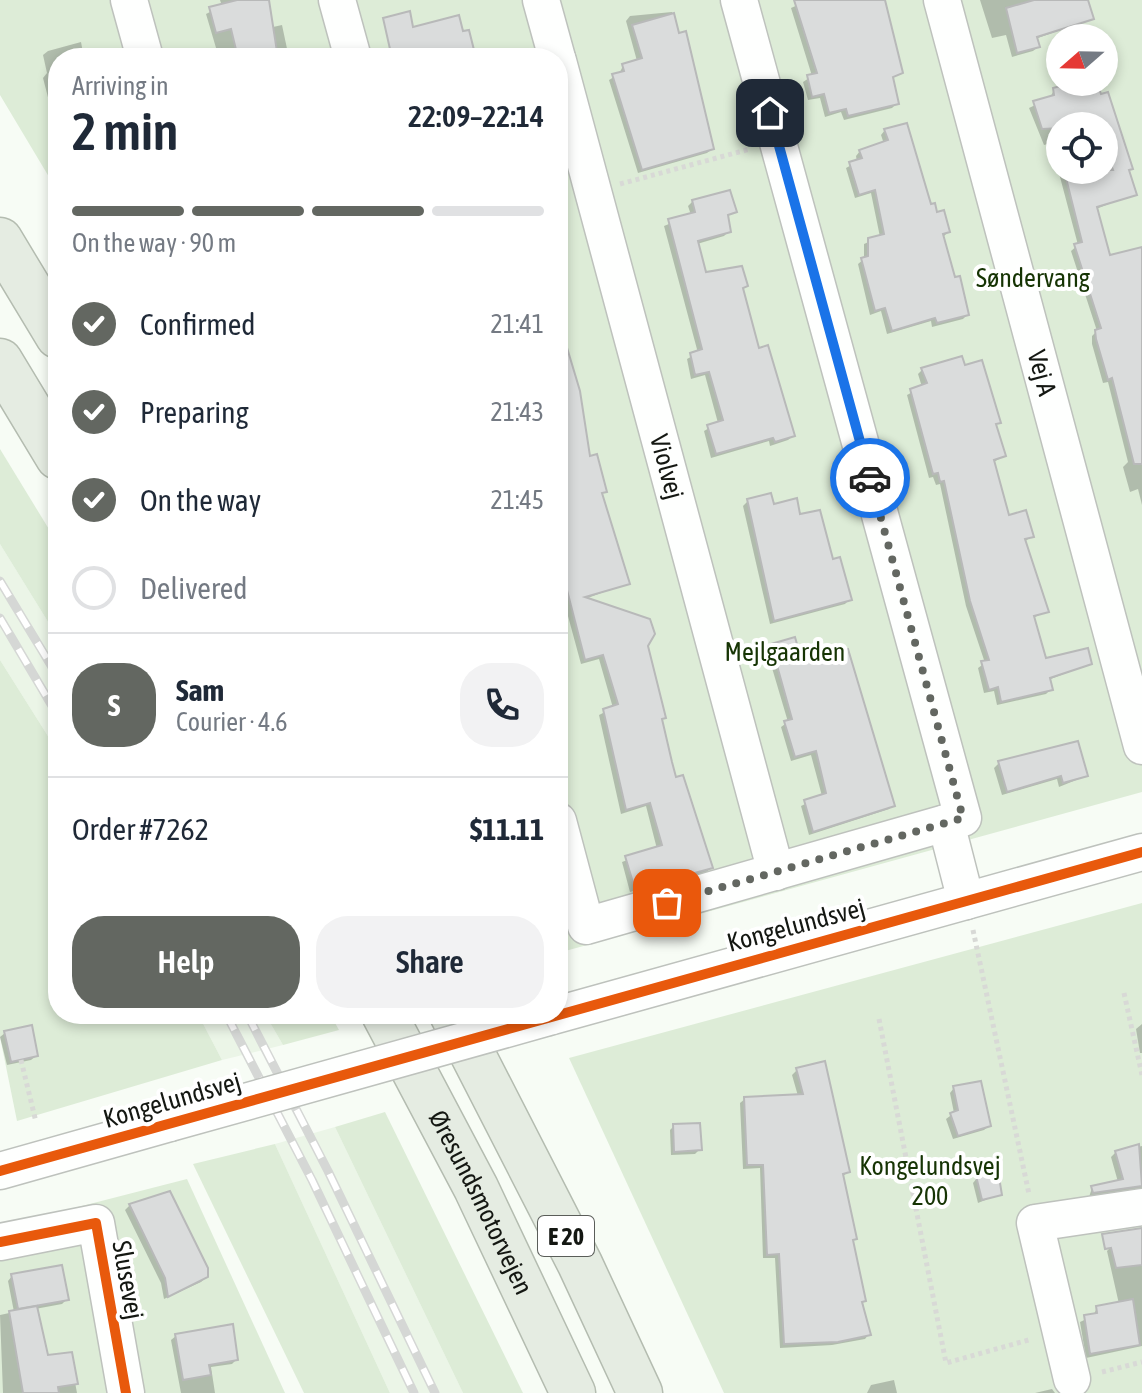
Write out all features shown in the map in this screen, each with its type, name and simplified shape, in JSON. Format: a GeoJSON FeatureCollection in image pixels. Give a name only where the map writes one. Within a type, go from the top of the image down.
{"type":"FeatureCollection","features":[{"type":"Feature","properties":{"kind":"highway"},"geometry":{"type":"LineString","coordinates":[[0,240],[48,319]]}},
{"type":"Feature","properties":{"kind":"highway"},"geometry":{"type":"LineString","coordinates":[[0,361],[48,440]]}},
{"type":"Feature","properties":{"kind":"highway","name":"Øresundsmotorvejen"},"geometry":{"type":"LineString","coordinates":[[389,1024],[476,1188],[573,1393]]}},
{"type":"Feature","properties":{"kind":"highway","name":"E 20"},"geometry":{"type":"LineString","coordinates":[[457,1024],[573,1250],[640,1393]]}},
{"type":"Feature","properties":{"kind":"street"},"geometry":{"type":"LineString","coordinates":[[129,0],[142,48]]}},
{"type":"Feature","properties":{"kind":"street"},"geometry":{"type":"LineString","coordinates":[[337,0],[350,48]]}},
{"type":"Feature","properties":{"kind":"street","name":"Violvej"},"geometry":{"type":"LineString","coordinates":[[541,0],[555,48]]}},
{"type":"Feature","properties":{"kind":"street"},"geometry":{"type":"LineString","coordinates":[[739,0],[954,821],[966,901]]}},
{"type":"Feature","properties":{"kind":"street","name":"Vej A"},"geometry":{"type":"LineString","coordinates":[[942,0],[1142,746]]}},
{"type":"Feature","properties":{"kind":"street","name":"Violvej"},"geometry":{"type":"LineString","coordinates":[[568,95],[776,872]]}},
{"type":"Feature","properties":{"kind":"street"},"geometry":{"type":"LineString","coordinates":[[568,858],[586,926],[954,821]]}},
{"type":"Feature","properties":{"kind":"street","name":"Kongelundsvej"},"geometry":{"type":"LineString","coordinates":[[568,1012],[1142,852]]}},
{"type":"Feature","properties":{"kind":"street","name":"Kongelundsvej"},"geometry":{"type":"LineString","coordinates":[[0,1171],[524,1024]]}},
{"type":"Feature","properties":{"kind":"street"},"geometry":{"type":"LineString","coordinates":[[1072,1379],[1035,1223],[1142,1207]]}},
{"type":"Feature","properties":{"kind":"street","name":"Slusevej"},"geometry":{"type":"LineString","coordinates":[[0,1242],[96,1223],[126,1393]]}},
{"type":"Feature","properties":{"kind":"path"},"geometry":{"type":"LineString","coordinates":[[595,191],[778,141]]}},
{"type":"Feature","properties":{"kind":"path"},"geometry":{"type":"LineString","coordinates":[[966,901],[1035,1223]]}},
{"type":"Feature","properties":{"kind":"path"},"geometry":{"type":"LineString","coordinates":[[1124,993],[1142,1075]]}},
{"type":"Feature","properties":{"kind":"path"},"geometry":{"type":"LineString","coordinates":[[879,1019],[946,1363],[1060,1331]]}},
{"type":"Feature","properties":{"kind":"path"},"geometry":{"type":"LineString","coordinates":[[21,1060],[36,1122]]}},
{"type":"Feature","properties":{"kind":"path"},"geometry":{"type":"LineString","coordinates":[[1072,1379],[1142,1362]]}},
{"type":"Feature","properties":{"kind":"shaded area"},"geometry":{"type":"Polygon","coordinates":[[[0,544],[48,622],[48,736],[0,660],[0,544]]]}},
{"type":"Feature","properties":{"kind":"shaded area"},"geometry":{"type":"Polygon","coordinates":[[[203,1024],[271,1024],[283,1045],[222,1060],[203,1024]]]}},
{"type":"Feature","properties":{"kind":"shaded area"},"geometry":{"type":"Polygon","coordinates":[[[335,1127],[463,1393],[390,1393],[275,1144],[335,1127]]]}},
{"type":"Feature","properties":{"kind":"green space","name":"Mejlgaarden"},"geometry":{"type":"Polygon","coordinates":[[[0,0],[1142,0],[1142,792],[568,950],[568,48],[48,48],[48,175],[0,95],[0,0]]]}},
{"type":"Feature","properties":{"kind":"green space"},"geometry":{"type":"Polygon","coordinates":[[[0,449],[48,528],[48,622],[0,544],[0,449]]]}},
{"type":"Feature","properties":{"kind":"green space"},"geometry":{"type":"Polygon","coordinates":[[[0,660],[48,736],[48,1024],[203,1024],[222,1060],[17,1121],[0,1037],[0,660]]]}},
{"type":"Feature","properties":{"kind":"green space","name":"Kongelundsvej 200"},"geometry":{"type":"Polygon","coordinates":[[[1142,903],[1142,1393],[724,1393],[569,1058],[1142,903]]]}},
{"type":"Feature","properties":{"kind":"green space"},"geometry":{"type":"Polygon","coordinates":[[[271,1024],[336,1024],[339,1030],[283,1045],[271,1024]]]}},
{"type":"Feature","properties":{"kind":"green space"},"geometry":{"type":"Polygon","coordinates":[[[385,1112],[523,1393],[463,1393],[335,1127],[385,1112]]]}},
{"type":"Feature","properties":{"kind":"green space"},"geometry":{"type":"Polygon","coordinates":[[[275,1144],[390,1393],[304,1393],[193,1164],[275,1144]]]}},
{"type":"Feature","properties":{"kind":"green space"},"geometry":{"type":"Polygon","coordinates":[[[187,1179],[285,1393],[0,1393],[0,1227],[187,1179]]]}},
{"type":"Feature","properties":{"kind":"building"},"geometry":{"type":"Polygon","coordinates":[[[237,0],[269,0],[276,48],[236,48],[231,29],[216,33],[209,7],[237,0]]]}},
{"type":"Feature","properties":{"kind":"building"},"geometry":{"type":"Polygon","coordinates":[[[794,0],[885,0],[903,73],[893,77],[899,104],[848,116],[846,109],[829,113],[824,94],[812,97],[807,75],[817,73],[794,0]]]}},
{"type":"Feature","properties":{"kind":"building"},"geometry":{"type":"Polygon","coordinates":[[[1034,0],[1088,0],[1094,19],[1078,24],[1046,24],[1046,34],[1037,37],[1040,47],[1017,53],[1006,8],[1034,0]]]}},
{"type":"Feature","properties":{"kind":"building"},"geometry":{"type":"Polygon","coordinates":[[[410,11],[413,27],[459,15],[463,31],[469,30],[474,48],[390,48],[383,18],[410,11]]]}},
{"type":"Feature","properties":{"kind":"building"},"geometry":{"type":"Polygon","coordinates":[[[674,13],[679,33],[686,31],[714,149],[642,170],[612,74],[624,71],[622,64],[642,58],[632,25],[674,13]]]}},
{"type":"Feature","properties":{"kind":"building"},"geometry":{"type":"Polygon","coordinates":[[[1050,96],[1109,96],[1114,112],[1046,112],[1046,129],[1042,129],[1033,101],[1050,96]]]}},
{"type":"Feature","properties":{"kind":"building"},"geometry":{"type":"Polygon","coordinates":[[[907,123],[931,204],[935,203],[937,212],[944,210],[950,232],[943,234],[955,277],[960,276],[969,315],[937,323],[935,318],[892,331],[885,308],[875,311],[861,258],[868,256],[868,238],[884,234],[875,190],[859,195],[849,162],[862,158],[859,150],[888,140],[884,129],[907,123]]]}},
{"type":"Feature","properties":{"kind":"building"},"geometry":{"type":"Polygon","coordinates":[[[1118,123],[1133,169],[1129,170],[1137,195],[1097,207],[1110,255],[1142,247],[1142,464],[1134,464],[1112,378],[1108,380],[1096,339],[1095,330],[1101,328],[1074,244],[1082,242],[1068,184],[1118,184],[1118,123]]]}},
{"type":"Feature","properties":{"kind":"building"},"geometry":{"type":"Polygon","coordinates":[[[730,190],[737,212],[728,215],[731,232],[698,241],[706,272],[742,266],[748,286],[743,288],[759,348],[768,345],[795,436],[775,442],[773,438],[716,454],[707,425],[723,420],[709,372],[695,375],[690,353],[702,349],[668,219],[695,212],[692,200],[730,190]]]}},
{"type":"Feature","properties":{"kind":"building"},"geometry":{"type":"Polygon","coordinates":[[[568,351],[580,391],[590,456],[597,454],[607,492],[602,493],[630,584],[585,597],[650,619],[655,634],[648,646],[666,718],[662,719],[672,762],[676,777],[683,775],[713,868],[635,889],[625,856],[662,845],[650,803],[626,810],[603,709],[618,704],[603,655],[585,660],[568,594],[568,351]]]}},
{"type":"Feature","properties":{"kind":"building"},"geometry":{"type":"Polygon","coordinates":[[[962,356],[965,365],[982,360],[1001,423],[996,424],[1006,456],[994,460],[1009,515],[1026,510],[1034,537],[1025,539],[1049,612],[1034,616],[1046,658],[1088,648],[1092,664],[1050,678],[1053,690],[1001,702],[998,687],[989,690],[981,661],[989,660],[970,601],[944,481],[940,482],[938,473],[933,474],[910,389],[927,383],[921,368],[962,356]]]}},
{"type":"Feature","properties":{"kind":"building"},"geometry":{"type":"Polygon","coordinates":[[[771,493],[774,504],[797,498],[800,514],[820,510],[833,559],[840,557],[852,600],[774,621],[747,499],[771,493]]]}},
{"type":"Feature","properties":{"kind":"building"},"geometry":{"type":"Polygon","coordinates":[[[795,637],[802,662],[848,649],[895,806],[813,832],[804,800],[826,793],[816,751],[795,757],[784,721],[792,719],[771,644],[795,637]]]}},
{"type":"Feature","properties":{"kind":"building"},"geometry":{"type":"Polygon","coordinates":[[[1078,741],[1088,776],[1063,783],[1061,776],[1007,792],[998,761],[1078,741]]]}},
{"type":"Feature","properties":{"kind":"building"},"geometry":{"type":"Polygon","coordinates":[[[32,1025],[38,1056],[11,1062],[4,1031],[32,1025]]]}},
{"type":"Feature","properties":{"kind":"building"},"geometry":{"type":"Polygon","coordinates":[[[825,1061],[850,1172],[843,1174],[857,1239],[853,1240],[866,1301],[862,1302],[871,1335],[838,1342],[784,1344],[779,1254],[767,1255],[763,1165],[747,1165],[744,1097],[803,1094],[796,1068],[825,1061]]]}},
{"type":"Feature","properties":{"kind":"building"},"geometry":{"type":"Polygon","coordinates":[[[981,1081],[991,1126],[958,1136],[950,1113],[958,1110],[953,1086],[981,1081]]]}},
{"type":"Feature","properties":{"kind":"building"},"geometry":{"type":"Polygon","coordinates":[[[700,1123],[702,1150],[674,1152],[673,1124],[700,1123]]]}},
{"type":"Feature","properties":{"kind":"building"},"geometry":{"type":"Polygon","coordinates":[[[1139,1144],[1142,1186],[1093,1193],[1091,1186],[1123,1179],[1115,1151],[1139,1144]]]}},
{"type":"Feature","properties":{"kind":"building"},"geometry":{"type":"Polygon","coordinates":[[[998,1171],[1002,1195],[982,1200],[976,1176],[998,1171]]]}},
{"type":"Feature","properties":{"kind":"building"},"geometry":{"type":"Polygon","coordinates":[[[170,1191],[208,1268],[208,1277],[168,1297],[165,1278],[129,1204],[170,1191]]]}},
{"type":"Feature","properties":{"kind":"building"},"geometry":{"type":"Polygon","coordinates":[[[1142,1228],[1142,1265],[1116,1268],[1111,1248],[1105,1249],[1102,1234],[1142,1228]]]}},
{"type":"Feature","properties":{"kind":"building"},"geometry":{"type":"Polygon","coordinates":[[[62,1265],[69,1300],[18,1309],[11,1274],[62,1265]]]}},
{"type":"Feature","properties":{"kind":"building"},"geometry":{"type":"Polygon","coordinates":[[[1133,1299],[1140,1345],[1090,1354],[1084,1315],[1097,1313],[1096,1306],[1133,1299]]]}},
{"type":"Feature","properties":{"kind":"building"},"geometry":{"type":"Polygon","coordinates":[[[37,1306],[48,1355],[72,1352],[78,1384],[58,1387],[59,1393],[23,1393],[9,1311],[37,1306]]]}},
{"type":"Feature","properties":{"kind":"building"},"geometry":{"type":"Polygon","coordinates":[[[233,1324],[238,1360],[209,1365],[211,1375],[183,1380],[175,1334],[233,1324]]]}},
{"type":"Feature","properties":{"kind":"railway"},"geometry":{"type":"LineString","coordinates":[[0,581],[48,660]]}},
{"type":"Feature","properties":{"kind":"railway"},"geometry":{"type":"LineString","coordinates":[[0,618],[48,699]]}},
{"type":"Feature","properties":{"kind":"railway"},"geometry":{"type":"LineString","coordinates":[[231,1024],[312,1180],[414,1393]]}},
{"type":"Feature","properties":{"kind":"railway"},"geometry":{"type":"LineString","coordinates":[[252,1024],[328,1171],[435,1393]]}},
{"type":"Feature","properties":{"kind":"cycle path"},"geometry":{"type":"LineString","coordinates":[[568,1012],[1142,852]]}},
{"type":"Feature","properties":{"kind":"cycle path"},"geometry":{"type":"LineString","coordinates":[[0,1171],[526,1024]]}},
{"type":"Feature","properties":{"kind":"cycle path"},"geometry":{"type":"LineString","coordinates":[[0,1242],[96,1223],[126,1393]]}},
{"type":"Feature","properties":{"kind":"way so far"},"geometry":{"type":"LineString","coordinates":[[667,903],[963,818],[870,478]]}},
{"type":"Feature","properties":{"kind":"route"},"geometry":{"type":"LineString","coordinates":[[770,113],[870,478]]}},
{"type":"Feature","properties":{"kind":"park label","name":"Søndervang"},"geometry":{"type":"Point","coordinates":[1033,278]}}]}
